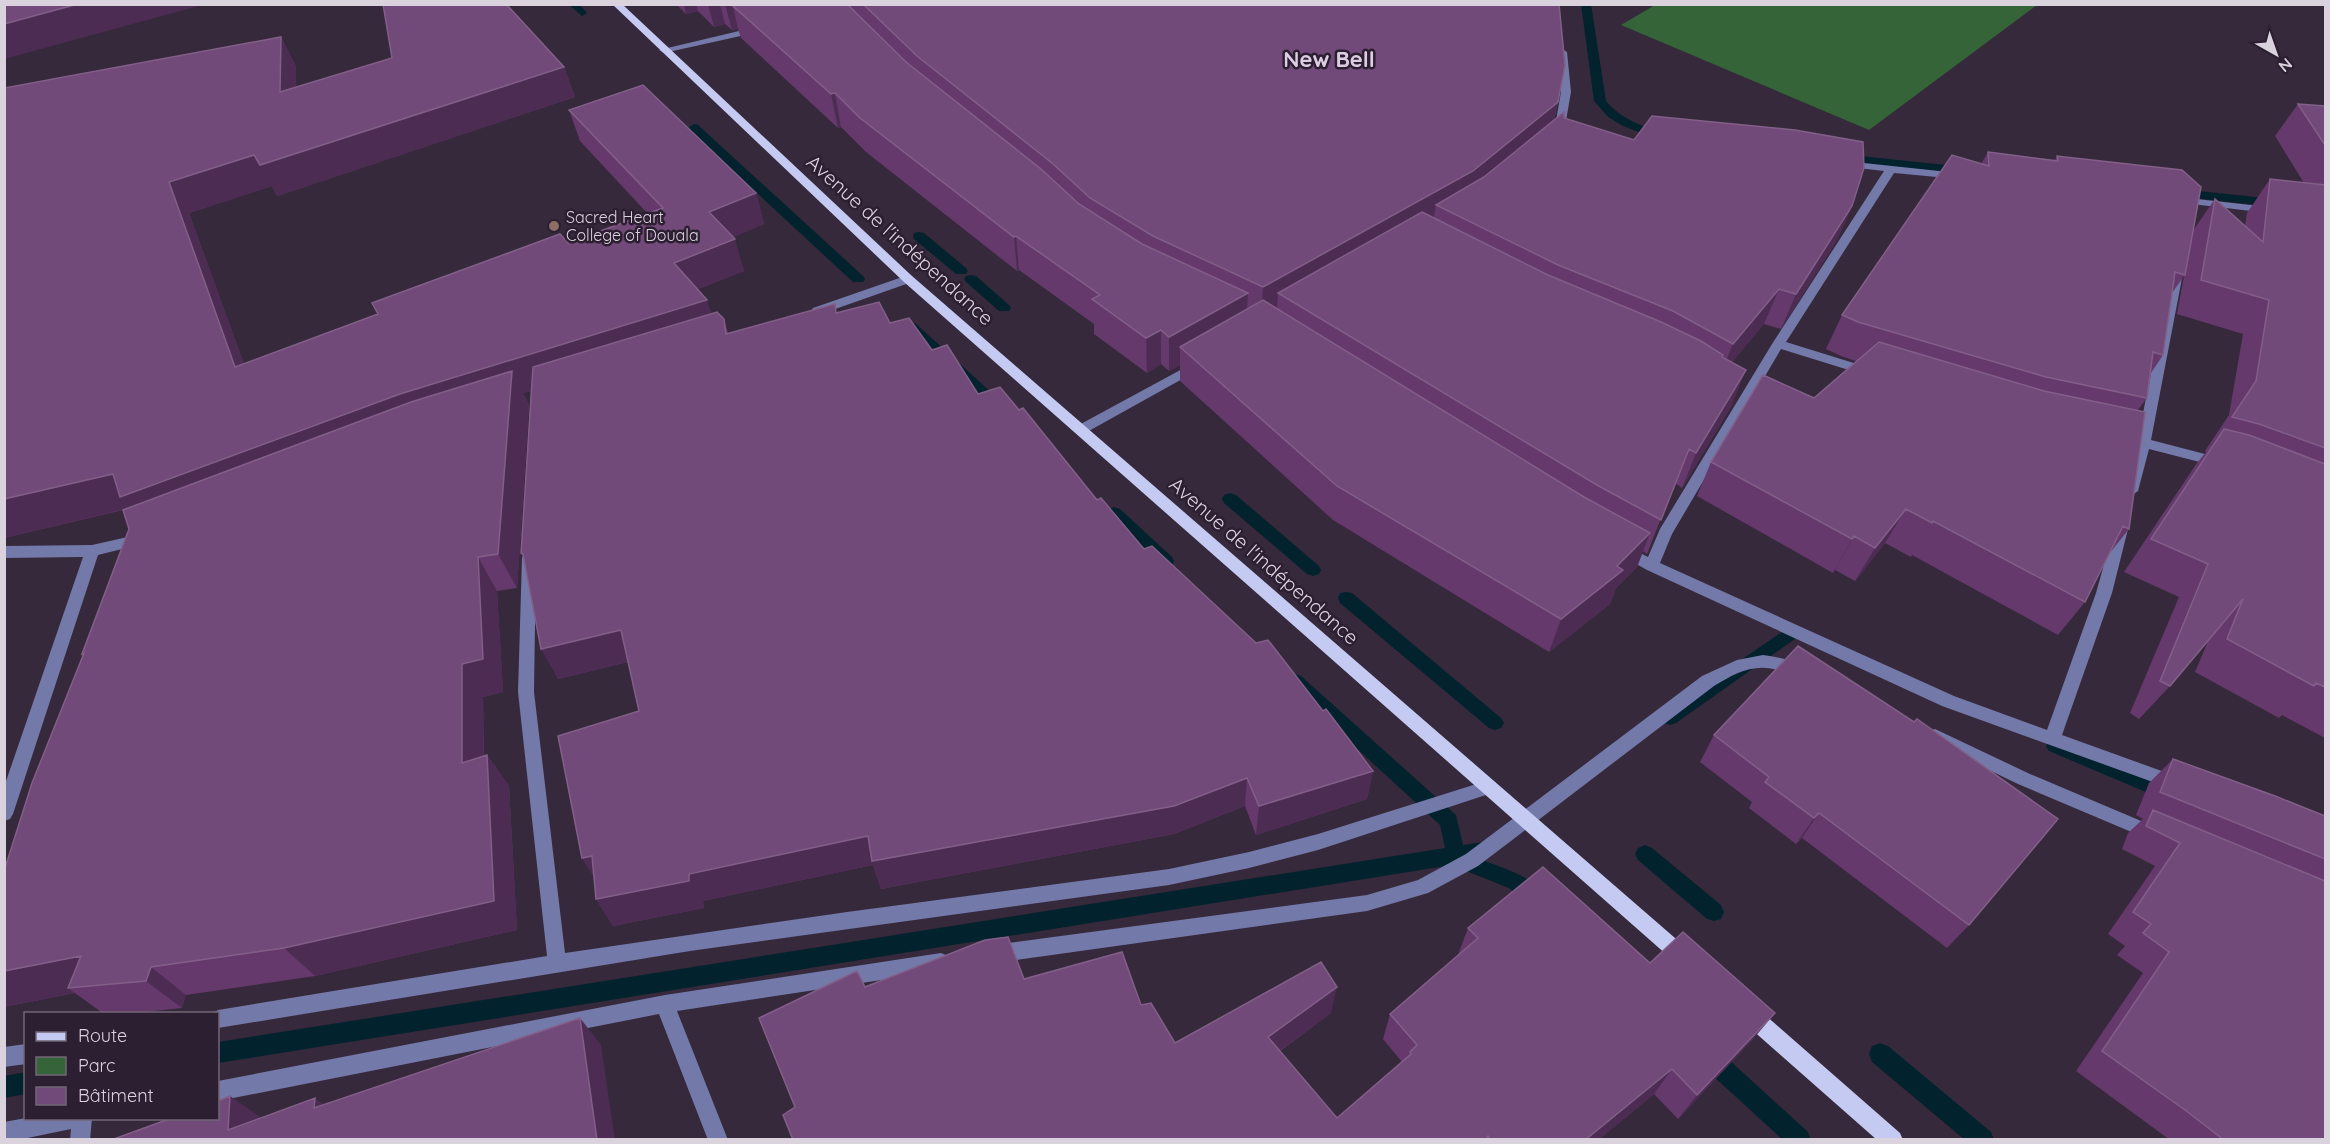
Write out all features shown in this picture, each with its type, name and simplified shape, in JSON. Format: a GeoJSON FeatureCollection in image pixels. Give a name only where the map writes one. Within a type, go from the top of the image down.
{"type":"FeatureCollection","features":[{"type":"Feature","properties":{"kind":"main road","name":"Avenue de l'indépendance"},"geometry":{"type":"LineString","coordinates":[[616,4],[908,279],[1696,968]]}},
{"type":"Feature","properties":{"kind":"main road"},"geometry":{"type":"LineString","coordinates":[[1741,1007],[1893,1140]]}},
{"type":"Feature","properties":{"kind":"street"},"geometry":{"type":"LineString","coordinates":[[664,50],[768,27]]}},
{"type":"Feature","properties":{"kind":"street"},"geometry":{"type":"LineString","coordinates":[[1559,138],[1566,92],[1561,42]]}},
{"type":"Feature","properties":{"kind":"street"},"geometry":{"type":"LineString","coordinates":[[1834,163],[1968,177]]}},
{"type":"Feature","properties":{"kind":"street"},"geometry":{"type":"LineString","coordinates":[[1652,566],[1665,533],[1738,400],[1778,344],[1891,169]]}},
{"type":"Feature","properties":{"kind":"street"},"geometry":{"type":"LineString","coordinates":[[2167,198],[2189,206],[2280,211]]}},
{"type":"Feature","properties":{"kind":"street"},"geometry":{"type":"LineString","coordinates":[[2052,739],[2104,593],[2144,443],[2179,258]]}},
{"type":"Feature","properties":{"kind":"street"},"geometry":{"type":"LineString","coordinates":[[807,313],[908,279]]}},
{"type":"Feature","properties":{"kind":"street"},"geometry":{"type":"LineString","coordinates":[[1778,344],[1876,374]]}},
{"type":"Feature","properties":{"kind":"street"},"geometry":{"type":"LineString","coordinates":[[1082,429],[1213,356]]}},
{"type":"Feature","properties":{"kind":"street"},"geometry":{"type":"LineString","coordinates":[[2110,438],[2144,443],[2236,467]]}},
{"type":"Feature","properties":{"kind":"street"},"geometry":{"type":"LineString","coordinates":[[4,552],[92,551],[152,536]]}},
{"type":"Feature","properties":{"kind":"street"},"geometry":{"type":"LineString","coordinates":[[530,541],[527,584],[526,692],[557,964]]}},
{"type":"Feature","properties":{"kind":"street"},"geometry":{"type":"LineString","coordinates":[[1610,543],[1652,566],[1948,701],[2187,787]]}},
{"type":"Feature","properties":{"kind":"street"},"geometry":{"type":"LineString","coordinates":[[4,814],[92,551]]}},
{"type":"Feature","properties":{"kind":"street"},"geometry":{"type":"LineString","coordinates":[[219,1091],[665,1004],[969,958],[1367,903],[1422,887],[1472,860],[1708,681],[1733,666],[1759,659],[1781,663],[1812,678]]}},
{"type":"Feature","properties":{"kind":"street"},"geometry":{"type":"LineString","coordinates":[[1915,728],[2039,785],[2165,838]]}},
{"type":"Feature","properties":{"kind":"street"},"geometry":{"type":"LineString","coordinates":[[219,1019],[557,964],[848,920],[1064,892],[1215,868],[1360,830],[1489,787]]}},
{"type":"Feature","properties":{"kind":"street"},"geometry":{"type":"LineString","coordinates":[[665,1004],[718,1140]]}},
{"type":"Feature","properties":{"kind":"street"},"geometry":{"type":"LineString","coordinates":[[4,1057],[24,1053]]}},
{"type":"Feature","properties":{"kind":"street"},"geometry":{"type":"LineString","coordinates":[[4,1132],[74,1120]]}},
{"type":"Feature","properties":{"kind":"street"},"geometry":{"type":"LineString","coordinates":[[80,1120],[80,1140]]}},
{"type":"Feature","properties":{"kind":"green space"},"geometry":{"type":"Polygon","coordinates":[[[1655,5],[2037,5],[1869,130],[1621,25],[1655,5]]]}},
{"type":"Feature","properties":{"kind":"building"},"geometry":{"type":"Polygon","coordinates":[[[4,4],[78,4],[4,24],[4,4]]]}},
{"type":"Feature","properties":{"kind":"building"},"geometry":{"type":"Polygon","coordinates":[[[383,4],[506,4],[564,67],[260,165],[254,155],[169,182],[235,367],[378,314],[372,303],[560,234],[568,243],[663,208],[569,110],[643,85],[756,193],[709,212],[735,239],[674,263],[707,300],[400,394],[120,497],[113,474],[4,499],[4,88],[281,37],[280,92],[392,58],[383,4]]]}},
{"type":"Feature","properties":{"kind":"building"},"geometry":{"type":"Polygon","coordinates":[[[740,4],[847,4],[906,62],[1041,169],[1079,204],[1142,244],[1248,293],[1169,337],[1161,330],[1146,338],[1092,299],[1100,295],[1016,236],[1014,237],[860,118],[835,93],[831,94],[733,6],[740,4]]]}},
{"type":"Feature","properties":{"kind":"building"},"geometry":{"type":"Polygon","coordinates":[[[863,4],[1559,4],[1565,65],[1558,102],[1473,171],[1263,287],[1153,236],[1090,198],[1052,163],[917,56],[863,4]]]}},
{"type":"Feature","properties":{"kind":"building"},"geometry":{"type":"Polygon","coordinates":[[[2298,104],[2325,106],[2325,145],[2298,104]]]}},
{"type":"Feature","properties":{"kind":"building"},"geometry":{"type":"Polygon","coordinates":[[[1564,112],[1564,118],[1634,140],[1652,116],[1795,130],[1863,142],[1864,168],[1852,206],[1796,294],[1779,289],[1733,344],[1673,311],[1558,265],[1436,205],[1484,177],[1564,112]]]}},
{"type":"Feature","properties":{"kind":"building"},"geometry":{"type":"Polygon","coordinates":[[[1988,152],[2058,161],[2057,156],[2182,170],[2201,187],[2185,275],[2175,272],[2163,355],[2153,352],[2147,398],[2046,377],[1858,322],[1842,315],[1952,155],[1989,166],[1988,152]]]}},
{"type":"Feature","properties":{"kind":"building"},"geometry":{"type":"Polygon","coordinates":[[[2270,179],[2325,185],[2325,448],[2259,424],[2232,417],[2256,381],[2269,300],[2201,280],[2215,199],[2263,242],[2270,179]]]}},
{"type":"Feature","properties":{"kind":"building"},"geometry":{"type":"Polygon","coordinates":[[[1422,212],[1548,275],[1701,341],[1723,355],[1722,357],[1746,370],[1696,453],[1689,449],[1661,520],[1597,485],[1278,293],[1422,212]]]}},
{"type":"Feature","properties":{"kind":"building"},"geometry":{"type":"Polygon","coordinates":[[[1263,300],[1584,497],[1650,533],[1617,566],[1623,570],[1561,619],[1337,486],[1180,347],[1263,300]]]}},
{"type":"Feature","properties":{"kind":"building"},"geometry":{"type":"Polygon","coordinates":[[[879,302],[890,323],[909,318],[932,350],[947,345],[978,394],[1000,387],[1019,410],[1023,408],[1097,500],[1101,498],[1144,549],[1152,546],[1256,643],[1268,640],[1323,711],[1326,709],[1373,771],[1259,806],[1247,778],[1174,806],[872,861],[868,836],[689,874],[689,881],[596,899],[592,856],[582,858],[558,736],[639,711],[621,630],[541,649],[521,553],[533,367],[717,312],[724,319],[726,334],[835,304],[836,313],[879,302]]]}},
{"type":"Feature","properties":{"kind":"building"},"geometry":{"type":"Polygon","coordinates":[[[1879,342],[2044,391],[2145,412],[2129,529],[2123,526],[2085,602],[1906,509],[1875,548],[1854,536],[1852,539],[1711,462],[1763,375],[1814,398],[1879,342]]]}},
{"type":"Feature","properties":{"kind":"building"},"geometry":{"type":"Polygon","coordinates":[[[512,371],[498,554],[478,557],[483,659],[462,664],[462,763],[487,755],[494,901],[284,948],[151,967],[146,981],[68,988],[81,956],[4,971],[4,871],[32,783],[84,653],[82,654],[129,529],[123,510],[411,402],[512,371]]]}},
{"type":"Feature","properties":{"kind":"building"},"geometry":{"type":"Polygon","coordinates":[[[2224,429],[2249,435],[2325,464],[2325,687],[2316,683],[2314,686],[2227,639],[2243,599],[2170,686],[2160,681],[2208,564],[2151,539],[2224,429]]]}},
{"type":"Feature","properties":{"kind":"building"},"geometry":{"type":"Polygon","coordinates":[[[1798,646],[1914,722],[1917,719],[2058,819],[1969,925],[1819,813],[1814,818],[1765,782],[1769,777],[1714,735],[1798,646]]]}},
{"type":"Feature","properties":{"kind":"building"},"geometry":{"type":"Polygon","coordinates":[[[2173,759],[2325,816],[2325,859],[2160,792],[2173,759]]]}},
{"type":"Feature","properties":{"kind":"building"},"geometry":{"type":"Polygon","coordinates":[[[2153,810],[2325,881],[2325,1140],[2224,1140],[2102,1051],[2169,952],[2143,933],[2151,924],[2133,912],[2180,843],[2146,826],[2153,810]]]}},
{"type":"Feature","properties":{"kind":"building"},"geometry":{"type":"Polygon","coordinates":[[[1543,867],[1650,963],[1683,932],[1775,1013],[1697,1095],[1672,1069],[1585,1140],[1491,1140],[1488,1136],[1485,1140],[793,1140],[783,1115],[795,1107],[759,1018],[857,971],[865,987],[985,940],[1008,937],[1024,979],[1122,952],[1141,1005],[1151,1003],[1175,1043],[1321,962],[1337,987],[1268,1037],[1337,1118],[1411,1054],[1410,1052],[1417,1045],[1390,1014],[1478,938],[1468,928],[1543,867]]]}},
{"type":"Feature","properties":{"kind":"building"},"geometry":{"type":"Polygon","coordinates":[[[580,1018],[597,1140],[111,1140],[166,1120],[219,1120],[219,1101],[230,1096],[228,1130],[315,1098],[314,1108],[580,1018]]]}},
{"type":"Feature","properties":{"kind":"waterway"},"geometry":{"type":"LineString","coordinates":[[573,4],[582,13]]}},
{"type":"Feature","properties":{"kind":"waterway"},"geometry":{"type":"LineString","coordinates":[[1586,4],[1600,101],[1620,119],[1661,136]]}},
{"type":"Feature","properties":{"kind":"waterway"},"geometry":{"type":"LineString","coordinates":[[694,128],[858,279]]}},
{"type":"Feature","properties":{"kind":"waterway"},"geometry":{"type":"LineString","coordinates":[[1841,158],[1965,171]]}},
{"type":"Feature","properties":{"kind":"waterway"},"geometry":{"type":"LineString","coordinates":[[2179,193],[2275,203]]}},
{"type":"Feature","properties":{"kind":"waterway"},"geometry":{"type":"LineString","coordinates":[[919,236],[961,271]]}},
{"type":"Feature","properties":{"kind":"waterway"},"geometry":{"type":"LineString","coordinates":[[971,279],[1004,308]]}},
{"type":"Feature","properties":{"kind":"waterway"},"geometry":{"type":"LineString","coordinates":[[910,326],[999,408]]}},
{"type":"Feature","properties":{"kind":"waterway"},"geometry":{"type":"LineString","coordinates":[[1230,499],[1313,570]]}},
{"type":"Feature","properties":{"kind":"waterway"},"geometry":{"type":"LineString","coordinates":[[1114,513],[1166,561]]}},
{"type":"Feature","properties":{"kind":"waterway"},"geometry":{"type":"LineString","coordinates":[[1346,598],[1434,672]]}},
{"type":"Feature","properties":{"kind":"waterway"},"geometry":{"type":"LineString","coordinates":[[1670,718],[1789,634]]}},
{"type":"Feature","properties":{"kind":"waterway"},"geometry":{"type":"LineString","coordinates":[[1440,676],[1495,723]]}},
{"type":"Feature","properties":{"kind":"waterway"},"geometry":{"type":"LineString","coordinates":[[1295,681],[1449,821],[1454,848]]}},
{"type":"Feature","properties":{"kind":"waterway"},"geometry":{"type":"LineString","coordinates":[[2055,746],[2167,793]]}},
{"type":"Feature","properties":{"kind":"waterway"},"geometry":{"type":"LineString","coordinates":[[219,1053],[1483,851]]}},
{"type":"Feature","properties":{"kind":"waterway"},"geometry":{"type":"LineString","coordinates":[[1645,854],[1714,912]]}},
{"type":"Feature","properties":{"kind":"waterway"},"geometry":{"type":"LineString","coordinates":[[1468,863],[1516,882],[1536,900]]}},
{"type":"Feature","properties":{"kind":"waterway"},"geometry":{"type":"LineString","coordinates":[[1880,1054],[1983,1140]]}},
{"type":"Feature","properties":{"kind":"waterway"},"geometry":{"type":"LineString","coordinates":[[1708,1056],[1800,1140]]}},
{"type":"Feature","properties":{"kind":"waterway"},"geometry":{"type":"LineString","coordinates":[[4,1087],[24,1083]]}},
{"type":"Feature","properties":{"kind":"place","name":"Sacred Heart College of Douala"},"geometry":{"type":"Point","coordinates":[554,226]}},
{"type":"Feature","properties":{"kind":"district","name":"New Bell"},"geometry":{"type":"Point","coordinates":[1329,59]}}]}
